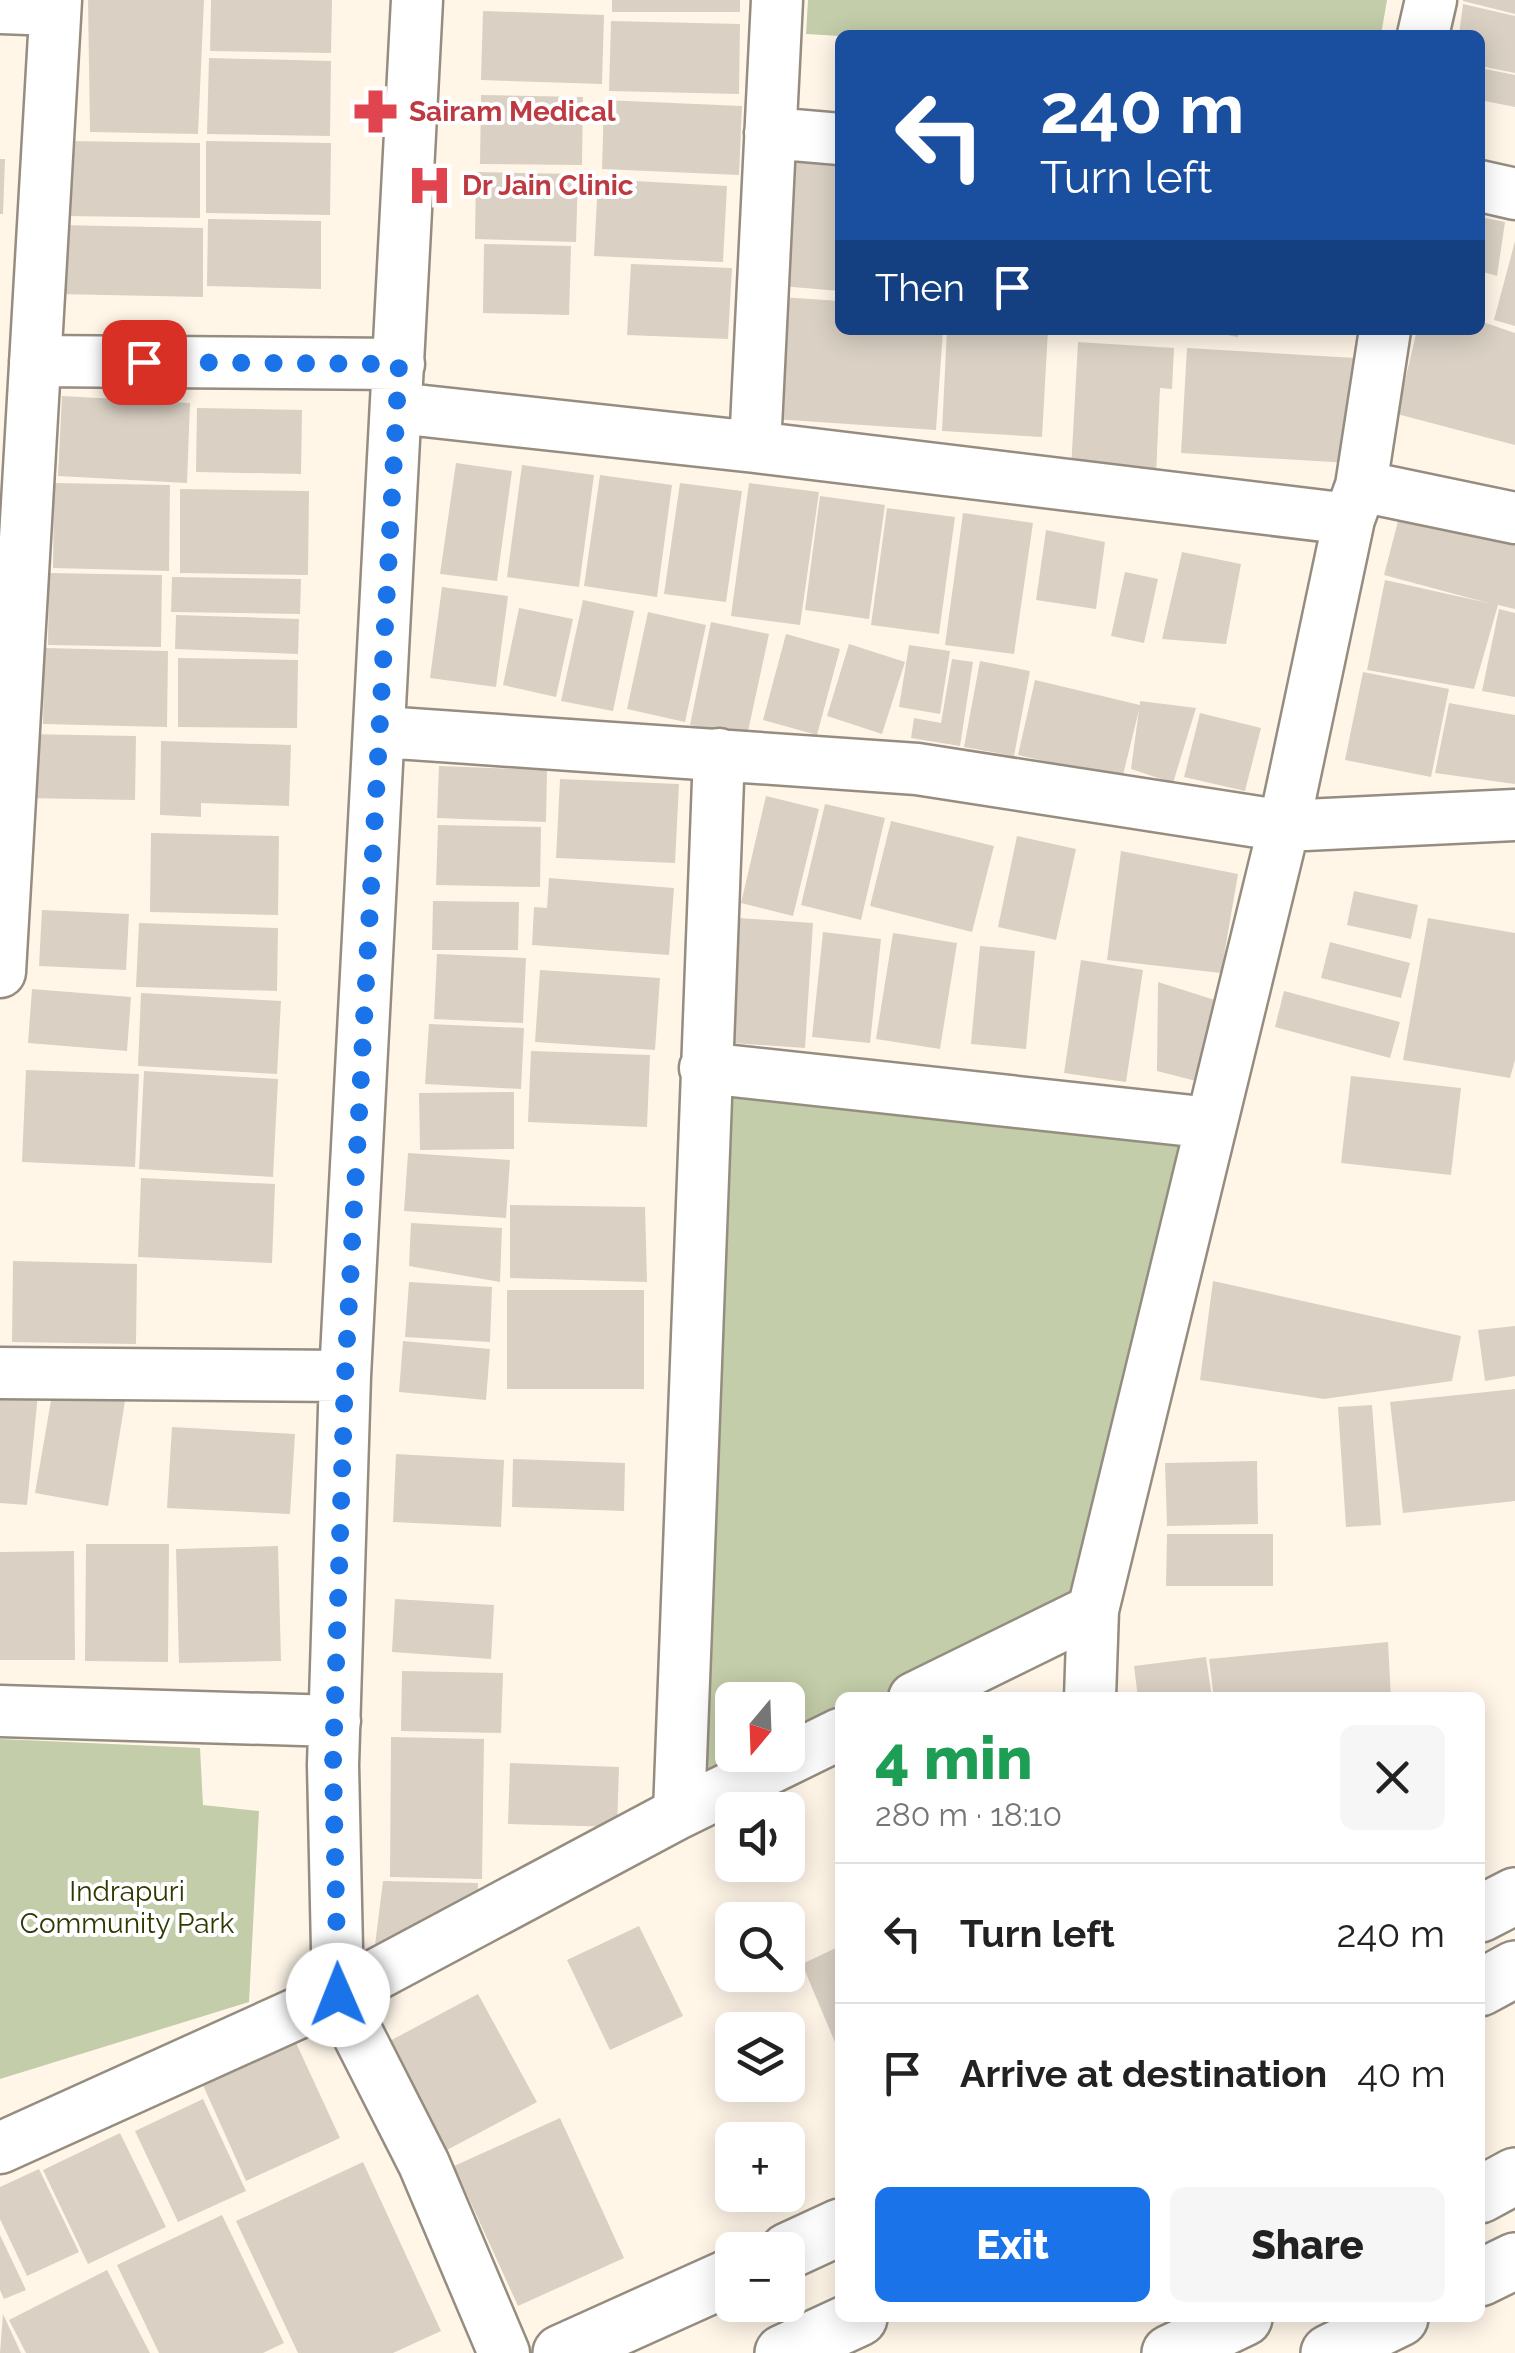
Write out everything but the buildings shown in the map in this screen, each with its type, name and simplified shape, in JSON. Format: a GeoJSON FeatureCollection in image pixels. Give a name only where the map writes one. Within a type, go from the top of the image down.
{"type":"FeatureCollection","features":[{"type":"Feature","properties":{"kind":"street"},"geometry":{"type":"LineString","coordinates":[[418,0],[345,1376],[335,1720],[338,1995],[424,2164],[504,2353]]}},
{"type":"Feature","properties":{"kind":"street"},"geometry":{"type":"LineString","coordinates":[[756,447],[776,0]]}},
{"type":"Feature","properties":{"kind":"street"},"geometry":{"type":"LineString","coordinates":[[1424,30],[1431,0]]}},
{"type":"Feature","properties":{"kind":"street"},"geometry":{"type":"LineString","coordinates":[[0,8],[56,5],[24,344],[0,972]]}},
{"type":"Feature","properties":{"kind":"street"},"geometry":{"type":"LineString","coordinates":[[770,134],[835,139]]}},
{"type":"Feature","properties":{"kind":"street"},"geometry":{"type":"LineString","coordinates":[[1485,187],[1515,194]]}},
{"type":"Feature","properties":{"kind":"street"},"geometry":{"type":"LineString","coordinates":[[1090,1692],[1092,1610],[1284,826],[1355,502],[1384,335]]}},
{"type":"Feature","properties":{"kind":"street"},"geometry":{"type":"LineString","coordinates":[[24,344],[398,386],[756,447],[1515,518]]}},
{"type":"Feature","properties":{"kind":"street"},"geometry":{"type":"LineString","coordinates":[[382,732],[917,769],[1284,826],[1515,816]]}},
{"type":"Feature","properties":{"kind":"street"},"geometry":{"type":"LineString","coordinates":[[679,1813],[719,754]]}},
{"type":"Feature","properties":{"kind":"street"},"geometry":{"type":"LineString","coordinates":[[705,1068],[1211,1123]]}},
{"type":"Feature","properties":{"kind":"street"},"geometry":{"type":"LineString","coordinates":[[0,1373],[345,1376]]}},
{"type":"Feature","properties":{"kind":"street"},"geometry":{"type":"LineString","coordinates":[[926,1692],[1092,1610]]}},
{"type":"Feature","properties":{"kind":"street"},"geometry":{"type":"LineString","coordinates":[[0,1711],[335,1720]]}},
{"type":"Feature","properties":{"kind":"street"},"geometry":{"type":"LineString","coordinates":[[0,2148],[338,1995],[679,1813],[835,1736]]}},
{"type":"Feature","properties":{"kind":"street"},"geometry":{"type":"LineString","coordinates":[[1485,1911],[1515,1896]]}},
{"type":"Feature","properties":{"kind":"street"},"geometry":{"type":"LineString","coordinates":[[1485,1985],[1515,1969]]}},
{"type":"Feature","properties":{"kind":"street"},"geometry":{"type":"LineString","coordinates":[[1485,2192],[1515,2176]]}},
{"type":"Feature","properties":{"kind":"street"},"geometry":{"type":"LineString","coordinates":[[805,2243],[835,2229]]}},
{"type":"Feature","properties":{"kind":"street"},"geometry":{"type":"LineString","coordinates":[[1485,2276],[1515,2261]]}},
{"type":"Feature","properties":{"kind":"street"},"geometry":{"type":"LineString","coordinates":[[561,2353],[715,2284]]}},
{"type":"Feature","properties":{"kind":"street"},"geometry":{"type":"LineString","coordinates":[[784,2353],[850,2322]]}},
{"type":"Feature","properties":{"kind":"street"},"geometry":{"type":"LineString","coordinates":[[1182,2348],[1236,2322]]}},
{"type":"Feature","properties":{"kind":"street"},"geometry":{"type":"LineString","coordinates":[[1328,2353],[1392,2322]]}},
{"type":"Feature","properties":{"kind":"green space"},"geometry":{"type":"Polygon","coordinates":[[[808,0],[1387,0],[1382,30],[835,30],[835,36],[806,34],[808,0]]]}},
{"type":"Feature","properties":{"kind":"green space"},"geometry":{"type":"Polygon","coordinates":[[[705,1068],[1211,1123],[1093,1610],[924,1692],[835,1692],[835,1736],[805,1751],[805,1682],[715,1682],[715,1772],[763,1772],[679,1813],[705,1068]]]}},
{"type":"Feature","properties":{"kind":"green space","name":"Indrapuri Community Park"},"geometry":{"type":"Polygon","coordinates":[[[0,1739],[200,1748],[203,1805],[259,1811],[249,2002],[0,2079],[0,1739]]]}},
{"type":"Feature","properties":{"kind":"place","name":"Sairam Medical"},"geometry":{"type":"Point","coordinates":[376,111]}},
{"type":"Feature","properties":{"kind":"place","name":"Dr Jain Clinic"},"geometry":{"type":"Point","coordinates":[429,185]}},
{"type":"Feature","properties":{"kind":"route"},"geometry":{"type":"LineString","coordinates":[[144,362],[399,364],[367,1026],[345,1376],[333,1764],[338,1995]]}}]}
